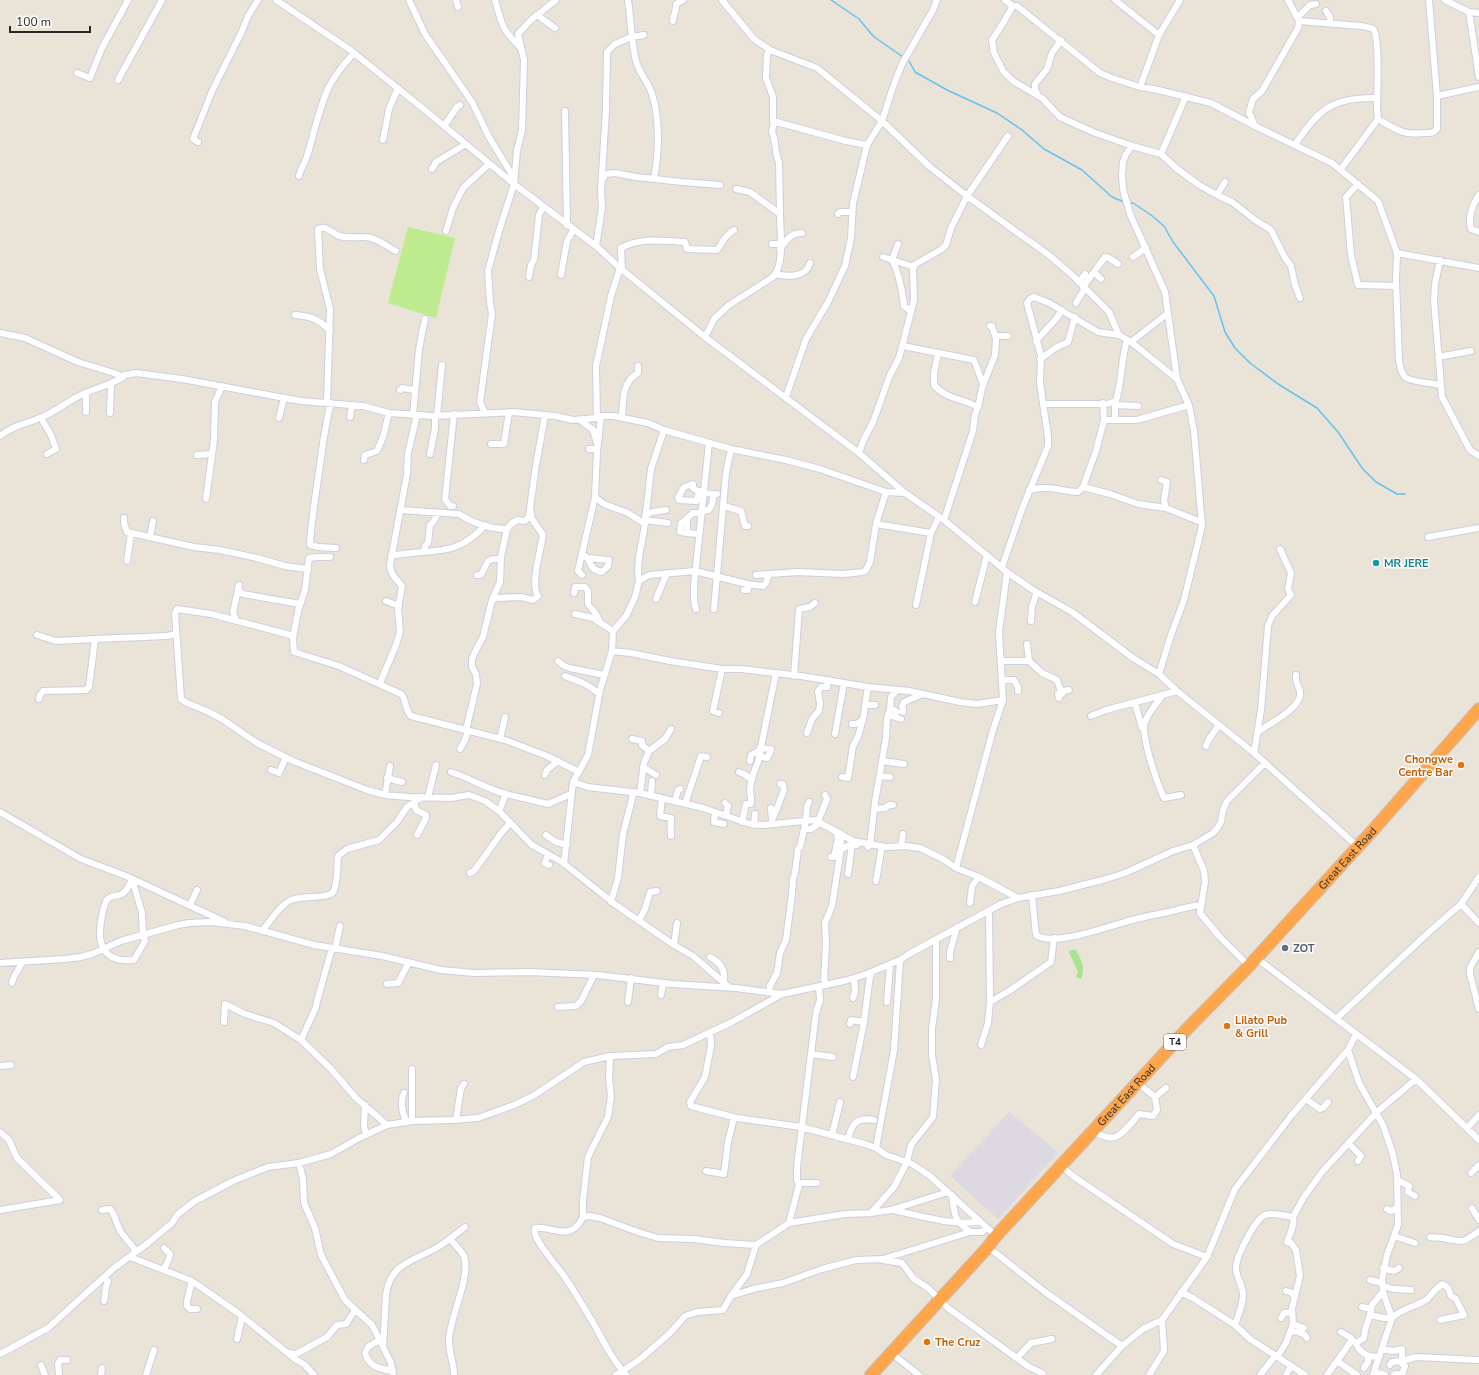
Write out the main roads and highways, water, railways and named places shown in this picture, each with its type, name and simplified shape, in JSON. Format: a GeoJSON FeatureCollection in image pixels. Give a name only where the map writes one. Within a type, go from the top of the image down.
{"type":"FeatureCollection","features":[{"type":"Feature","properties":{"kind":"highway","name":"Great East Road"},"geometry":{"type":"LineString","coordinates":[[871,1375],[988,1247],[991,1232],[1061,1166],[1186,1030],[1252,962],[1479,709]]}},
{"type":"Feature","properties":{"kind":"waterway"},"geometry":{"type":"LineString","coordinates":[[831,0],[859,19],[873,36],[903,57]]}},
{"type":"Feature","properties":{"kind":"waterway"},"geometry":{"type":"LineString","coordinates":[[909,61],[915,72],[947,90],[997,113],[1022,130],[1044,149],[1082,170],[1112,197],[1124,202]]}},
{"type":"Feature","properties":{"kind":"waterway"},"geometry":{"type":"LineString","coordinates":[[1129,203],[1133,203],[1164,226],[1173,242],[1214,296],[1225,332],[1235,348],[1250,363],[1278,384],[1317,408],[1338,432],[1362,468],[1376,482],[1397,494],[1405,494]]}},
{"type":"Feature","properties":{"kind":"place","name":"MR JERE"},"geometry":{"type":"Point","coordinates":[1376,563]}},
{"type":"Feature","properties":{"kind":"place","name":"Chongwe Centre Bar"},"geometry":{"type":"Point","coordinates":[1461,765]}},
{"type":"Feature","properties":{"kind":"place","name":"ZOT"},"geometry":{"type":"Point","coordinates":[1285,948]}},
{"type":"Feature","properties":{"kind":"place","name":"Lilato Pub & Grill"},"geometry":{"type":"Point","coordinates":[1227,1026]}},
{"type":"Feature","properties":{"kind":"place","name":"The Cruz"},"geometry":{"type":"Point","coordinates":[927,1342]}}]}
